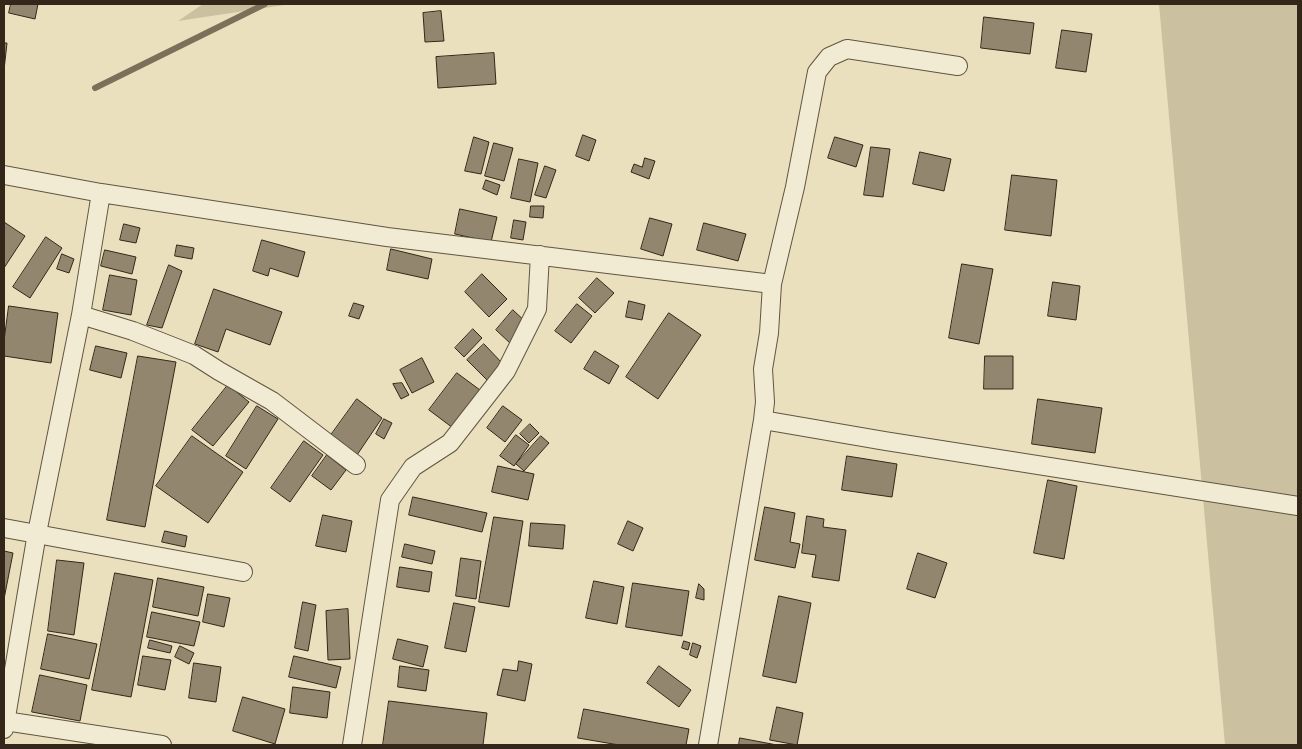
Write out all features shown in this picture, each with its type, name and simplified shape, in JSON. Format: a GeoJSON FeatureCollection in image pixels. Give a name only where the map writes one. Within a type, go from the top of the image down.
{"type":"FeatureCollection","features":[{"type":"Feature","properties":{"kind":"street"},"geometry":{"type":"LineString","coordinates":[[708,745],[763,420],[765,402],[763,369],[772,284],[795,187],[817,72],[828,57],[847,49],[958,66]]}},
{"type":"Feature","properties":{"kind":"street"},"geometry":{"type":"LineString","coordinates":[[4,175],[102,193],[288,220],[386,237],[772,284]]}},
{"type":"Feature","properties":{"kind":"street"},"geometry":{"type":"LineString","coordinates":[[102,193],[81,315],[37,533],[4,725],[162,745]]}},
{"type":"Feature","properties":{"kind":"street"},"geometry":{"type":"LineString","coordinates":[[352,745],[390,500],[413,467],[450,443],[506,371],[537,309],[540,255]]}},
{"type":"Feature","properties":{"kind":"street"},"geometry":{"type":"LineString","coordinates":[[81,315],[133,331],[194,355],[272,401],[356,465]]}},
{"type":"Feature","properties":{"kind":"street"},"geometry":{"type":"LineString","coordinates":[[763,420],[1298,506]]}},
{"type":"Feature","properties":{"kind":"street"},"geometry":{"type":"LineString","coordinates":[[4,528],[243,572]]}},
{"type":"Feature","properties":{"kind":"shaded area"},"geometry":{"type":"Polygon","coordinates":[[[203,4],[291,4],[178,21],[203,4]]]}},
{"type":"Feature","properties":{"kind":"shaded area"},"geometry":{"type":"Polygon","coordinates":[[[1159,4],[1298,4],[1298,745],[1225,745],[1159,4]]]}},
{"type":"Feature","properties":{"kind":"building"},"geometry":{"type":"Polygon","coordinates":[[[11,4],[38,4],[35,19],[9,13],[11,4]]]}},
{"type":"Feature","properties":{"kind":"building"},"geometry":{"type":"Polygon","coordinates":[[[441,11],[444,41],[425,42],[423,13],[441,11]]]}},
{"type":"Feature","properties":{"kind":"building"},"geometry":{"type":"Polygon","coordinates":[[[984,17],[1034,23],[1030,54],[981,48],[984,17]]]}},
{"type":"Feature","properties":{"kind":"building"},"geometry":{"type":"Polygon","coordinates":[[[1062,30],[1092,34],[1086,72],[1056,68],[1062,30]]]}},
{"type":"Feature","properties":{"kind":"building"},"geometry":{"type":"Polygon","coordinates":[[[4,43],[7,43],[4,70],[4,43]]]}},
{"type":"Feature","properties":{"kind":"building"},"geometry":{"type":"Polygon","coordinates":[[[494,53],[496,84],[438,88],[436,57],[494,53]]]}},
{"type":"Feature","properties":{"kind":"building"},"geometry":{"type":"Polygon","coordinates":[[[583,135],[596,140],[589,161],[576,156],[583,135]]]}},
{"type":"Feature","properties":{"kind":"building"},"geometry":{"type":"Polygon","coordinates":[[[474,137],[489,142],[481,174],[465,171],[474,137]]]}},
{"type":"Feature","properties":{"kind":"building"},"geometry":{"type":"Polygon","coordinates":[[[835,137],[863,145],[856,167],[828,158],[835,137]]]}},
{"type":"Feature","properties":{"kind":"building"},"geometry":{"type":"Polygon","coordinates":[[[494,143],[513,148],[504,181],[485,176],[494,143]]]}},
{"type":"Feature","properties":{"kind":"building"},"geometry":{"type":"Polygon","coordinates":[[[871,147],[890,149],[883,197],[864,195],[871,147]]]}},
{"type":"Feature","properties":{"kind":"building"},"geometry":{"type":"Polygon","coordinates":[[[920,152],[951,159],[944,191],[913,184],[920,152]]]}},
{"type":"Feature","properties":{"kind":"building"},"geometry":{"type":"Polygon","coordinates":[[[645,158],[655,161],[649,179],[631,172],[634,164],[642,167],[645,158]]]}},
{"type":"Feature","properties":{"kind":"building"},"geometry":{"type":"Polygon","coordinates":[[[519,159],[538,163],[530,202],[511,198],[519,159]]]}},
{"type":"Feature","properties":{"kind":"building"},"geometry":{"type":"Polygon","coordinates":[[[545,166],[556,170],[546,198],[535,195],[545,166]]]}},
{"type":"Feature","properties":{"kind":"building"},"geometry":{"type":"Polygon","coordinates":[[[1012,175],[1057,180],[1051,236],[1005,230],[1012,175]]]}},
{"type":"Feature","properties":{"kind":"building"},"geometry":{"type":"Polygon","coordinates":[[[486,180],[500,185],[497,195],[483,189],[486,180]]]}},
{"type":"Feature","properties":{"kind":"building"},"geometry":{"type":"Polygon","coordinates":[[[531,206],[544,206],[543,218],[530,217],[531,206]]]}},
{"type":"Feature","properties":{"kind":"building"},"geometry":{"type":"Polygon","coordinates":[[[460,209],[497,217],[491,242],[455,234],[460,209]]]}},
{"type":"Feature","properties":{"kind":"building"},"geometry":{"type":"Polygon","coordinates":[[[650,218],[672,224],[663,256],[641,249],[650,218]]]}},
{"type":"Feature","properties":{"kind":"building"},"geometry":{"type":"Polygon","coordinates":[[[514,220],[526,222],[523,240],[511,238],[514,220]]]}},
{"type":"Feature","properties":{"kind":"building"},"geometry":{"type":"Polygon","coordinates":[[[4,222],[25,236],[4,268],[4,222]]]}},
{"type":"Feature","properties":{"kind":"building"},"geometry":{"type":"Polygon","coordinates":[[[704,223],[746,234],[738,261],[697,250],[704,223]]]}},
{"type":"Feature","properties":{"kind":"building"},"geometry":{"type":"Polygon","coordinates":[[[124,224],[140,228],[136,243],[120,240],[124,224]]]}},
{"type":"Feature","properties":{"kind":"building"},"geometry":{"type":"Polygon","coordinates":[[[46,237],[62,248],[30,298],[13,287],[46,237]]]}},
{"type":"Feature","properties":{"kind":"building"},"geometry":{"type":"Polygon","coordinates":[[[262,240],[305,252],[298,277],[270,268],[268,276],[253,271],[262,240]]]}},
{"type":"Feature","properties":{"kind":"building"},"geometry":{"type":"Polygon","coordinates":[[[177,245],[194,248],[192,259],[175,256],[177,245]]]}},
{"type":"Feature","properties":{"kind":"building"},"geometry":{"type":"Polygon","coordinates":[[[391,249],[432,259],[428,279],[387,270],[391,249]]]}},
{"type":"Feature","properties":{"kind":"building"},"geometry":{"type":"Polygon","coordinates":[[[105,250],[136,257],[132,274],[101,266],[105,250]]]}},
{"type":"Feature","properties":{"kind":"building"},"geometry":{"type":"Polygon","coordinates":[[[62,254],[74,259],[69,273],[57,269],[62,254]]]}},
{"type":"Feature","properties":{"kind":"building"},"geometry":{"type":"Polygon","coordinates":[[[962,264],[993,269],[979,344],[949,338],[962,264]]]}},
{"type":"Feature","properties":{"kind":"building"},"geometry":{"type":"Polygon","coordinates":[[[169,265],[182,271],[162,328],[147,325],[169,265]]]}},
{"type":"Feature","properties":{"kind":"building"},"geometry":{"type":"Polygon","coordinates":[[[482,274],[507,299],[489,317],[465,292],[482,274]]]}},
{"type":"Feature","properties":{"kind":"building"},"geometry":{"type":"Polygon","coordinates":[[[110,275],[137,280],[131,315],[103,310],[110,275]]]}},
{"type":"Feature","properties":{"kind":"building"},"geometry":{"type":"Polygon","coordinates":[[[597,278],[614,293],[595,313],[579,298],[597,278]]]}},
{"type":"Feature","properties":{"kind":"building"},"geometry":{"type":"Polygon","coordinates":[[[1053,282],[1080,286],[1076,320],[1048,316],[1053,282]]]}},
{"type":"Feature","properties":{"kind":"building"},"geometry":{"type":"Polygon","coordinates":[[[214,289],[282,312],[270,345],[226,329],[218,352],[195,344],[214,289]]]}},
{"type":"Feature","properties":{"kind":"building"},"geometry":{"type":"Polygon","coordinates":[[[629,301],[645,305],[642,320],[626,317],[629,301]]]}},
{"type":"Feature","properties":{"kind":"building"},"geometry":{"type":"Polygon","coordinates":[[[354,303],[364,306],[359,319],[349,316],[354,303]]]}},
{"type":"Feature","properties":{"kind":"building"},"geometry":{"type":"Polygon","coordinates":[[[577,304],[592,316],[571,343],[555,331],[577,304]]]}},
{"type":"Feature","properties":{"kind":"building"},"geometry":{"type":"Polygon","coordinates":[[[9,306],[58,313],[51,363],[4,356],[9,306]]]}},
{"type":"Feature","properties":{"kind":"building"},"geometry":{"type":"Polygon","coordinates":[[[513,310],[528,324],[511,344],[496,330],[513,310]]]}},
{"type":"Feature","properties":{"kind":"building"},"geometry":{"type":"Polygon","coordinates":[[[669,313],[701,335],[658,399],[626,377],[669,313]]]}},
{"type":"Feature","properties":{"kind":"building"},"geometry":{"type":"Polygon","coordinates":[[[473,329],[482,338],[464,357],[455,348],[473,329]]]}},
{"type":"Feature","properties":{"kind":"building"},"geometry":{"type":"Polygon","coordinates":[[[484,344],[503,364],[487,380],[467,360],[484,344]]]}},
{"type":"Feature","properties":{"kind":"building"},"geometry":{"type":"Polygon","coordinates":[[[96,346],[127,353],[121,378],[90,370],[96,346]]]}},
{"type":"Feature","properties":{"kind":"building"},"geometry":{"type":"Polygon","coordinates":[[[595,351],[619,366],[609,384],[584,369],[595,351]]]}},
{"type":"Feature","properties":{"kind":"building"},"geometry":{"type":"Polygon","coordinates":[[[138,356],[176,362],[145,527],[107,520],[138,356]]]}},
{"type":"Feature","properties":{"kind":"building"},"geometry":{"type":"Polygon","coordinates":[[[985,356],[1013,356],[1013,389],[984,389],[985,356]]]}},
{"type":"Feature","properties":{"kind":"building"},"geometry":{"type":"Polygon","coordinates":[[[422,358],[434,382],[412,393],[400,370],[422,358]]]}},
{"type":"Feature","properties":{"kind":"building"},"geometry":{"type":"Polygon","coordinates":[[[457,373],[480,390],[453,428],[429,410],[457,373]]]}},
{"type":"Feature","properties":{"kind":"building"},"geometry":{"type":"Polygon","coordinates":[[[402,383],[409,395],[401,399],[393,384],[402,383]]]}},
{"type":"Feature","properties":{"kind":"building"},"geometry":{"type":"Polygon","coordinates":[[[228,385],[249,402],[213,446],[192,430],[228,385]]]}},
{"type":"Feature","properties":{"kind":"building"},"geometry":{"type":"Polygon","coordinates":[[[357,399],[382,418],[357,455],[331,435],[357,399]]]}},
{"type":"Feature","properties":{"kind":"building"},"geometry":{"type":"Polygon","coordinates":[[[1038,399],[1102,408],[1095,453],[1032,444],[1038,399]]]}},
{"type":"Feature","properties":{"kind":"building"},"geometry":{"type":"Polygon","coordinates":[[[257,406],[278,419],[246,469],[226,456],[257,406]]]}},
{"type":"Feature","properties":{"kind":"building"},"geometry":{"type":"Polygon","coordinates":[[[503,406],[522,420],[505,442],[487,428],[503,406]]]}},
{"type":"Feature","properties":{"kind":"building"},"geometry":{"type":"Polygon","coordinates":[[[384,419],[392,423],[384,439],[376,434],[384,419]]]}},
{"type":"Feature","properties":{"kind":"building"},"geometry":{"type":"Polygon","coordinates":[[[530,424],[539,433],[529,443],[520,434],[530,424]]]}},
{"type":"Feature","properties":{"kind":"building"},"geometry":{"type":"Polygon","coordinates":[[[516,435],[529,445],[514,466],[500,456],[516,435]]]}},
{"type":"Feature","properties":{"kind":"building"},"geometry":{"type":"Polygon","coordinates":[[[192,436],[243,472],[208,523],[156,486],[192,436]]]}},
{"type":"Feature","properties":{"kind":"building"},"geometry":{"type":"Polygon","coordinates":[[[541,436],[549,443],[524,471],[516,464],[541,436]]]}},
{"type":"Feature","properties":{"kind":"building"},"geometry":{"type":"Polygon","coordinates":[[[304,441],[323,455],[290,502],[271,488],[304,441]]]}},
{"type":"Feature","properties":{"kind":"building"},"geometry":{"type":"Polygon","coordinates":[[[327,455],[346,470],[331,490],[312,476],[327,455]]]}},
{"type":"Feature","properties":{"kind":"building"},"geometry":{"type":"Polygon","coordinates":[[[847,456],[897,464],[892,497],[842,490],[847,456]]]}},
{"type":"Feature","properties":{"kind":"building"},"geometry":{"type":"Polygon","coordinates":[[[498,466],[534,474],[528,500],[492,492],[498,466]]]}},
{"type":"Feature","properties":{"kind":"building"},"geometry":{"type":"Polygon","coordinates":[[[1048,480],[1077,486],[1064,559],[1034,553],[1048,480]]]}},
{"type":"Feature","properties":{"kind":"building"},"geometry":{"type":"Polygon","coordinates":[[[413,497],[487,513],[482,532],[409,515],[413,497]]]}},
{"type":"Feature","properties":{"kind":"building"},"geometry":{"type":"Polygon","coordinates":[[[765,507],[795,513],[790,542],[800,544],[795,568],[755,560],[765,507]]]}},
{"type":"Feature","properties":{"kind":"building"},"geometry":{"type":"Polygon","coordinates":[[[323,515],[352,521],[346,552],[316,546],[323,515]]]}},
{"type":"Feature","properties":{"kind":"building"},"geometry":{"type":"Polygon","coordinates":[[[807,516],[824,519],[823,527],[846,530],[839,581],[812,577],[816,555],[802,553],[807,516]]]}},
{"type":"Feature","properties":{"kind":"building"},"geometry":{"type":"Polygon","coordinates":[[[494,517],[523,521],[509,607],[479,602],[494,517]]]}},
{"type":"Feature","properties":{"kind":"building"},"geometry":{"type":"Polygon","coordinates":[[[628,521],[643,528],[633,551],[618,544],[628,521]]]}},
{"type":"Feature","properties":{"kind":"building"},"geometry":{"type":"Polygon","coordinates":[[[531,523],[565,525],[563,549],[529,546],[531,523]]]}},
{"type":"Feature","properties":{"kind":"building"},"geometry":{"type":"Polygon","coordinates":[[[165,531],[187,536],[185,547],[162,542],[165,531]]]}},
{"type":"Feature","properties":{"kind":"building"},"geometry":{"type":"Polygon","coordinates":[[[405,544],[435,551],[432,564],[402,557],[405,544]]]}},
{"type":"Feature","properties":{"kind":"building"},"geometry":{"type":"Polygon","coordinates":[[[4,551],[13,553],[4,599],[4,551]]]}},
{"type":"Feature","properties":{"kind":"building"},"geometry":{"type":"Polygon","coordinates":[[[918,553],[947,563],[935,598],[907,589],[918,553]]]}},
{"type":"Feature","properties":{"kind":"building"},"geometry":{"type":"Polygon","coordinates":[[[461,558],[481,561],[476,599],[456,596],[461,558]]]}},
{"type":"Feature","properties":{"kind":"building"},"geometry":{"type":"Polygon","coordinates":[[[57,560],[84,563],[74,635],[48,631],[57,560]]]}},
{"type":"Feature","properties":{"kind":"building"},"geometry":{"type":"Polygon","coordinates":[[[400,567],[432,572],[429,592],[397,587],[400,567]]]}},
{"type":"Feature","properties":{"kind":"building"},"geometry":{"type":"Polygon","coordinates":[[[115,573],[153,580],[131,697],[92,690],[115,573]]]}},
{"type":"Feature","properties":{"kind":"building"},"geometry":{"type":"Polygon","coordinates":[[[158,578],[204,587],[198,616],[153,607],[158,578]]]}},
{"type":"Feature","properties":{"kind":"building"},"geometry":{"type":"Polygon","coordinates":[[[594,581],[624,587],[617,624],[586,618],[594,581]]]}},
{"type":"Feature","properties":{"kind":"building"},"geometry":{"type":"Polygon","coordinates":[[[633,583],[689,591],[682,636],[626,627],[633,583]]]}},
{"type":"Feature","properties":{"kind":"building"},"geometry":{"type":"Polygon","coordinates":[[[699,584],[704,589],[704,600],[696,598],[699,584]]]}},
{"type":"Feature","properties":{"kind":"building"},"geometry":{"type":"Polygon","coordinates":[[[208,594],[230,598],[224,627],[203,622],[208,594]]]}},
{"type":"Feature","properties":{"kind":"building"},"geometry":{"type":"Polygon","coordinates":[[[779,596],[811,603],[796,683],[763,676],[779,596]]]}},
{"type":"Feature","properties":{"kind":"building"},"geometry":{"type":"Polygon","coordinates":[[[303,602],[316,605],[308,651],[295,648],[303,602]]]}},
{"type":"Feature","properties":{"kind":"building"},"geometry":{"type":"Polygon","coordinates":[[[454,603],[475,607],[466,652],[445,648],[454,603]]]}},
{"type":"Feature","properties":{"kind":"building"},"geometry":{"type":"Polygon","coordinates":[[[348,609],[350,659],[328,660],[326,611],[348,609]]]}},
{"type":"Feature","properties":{"kind":"building"},"geometry":{"type":"Polygon","coordinates":[[[152,612],[200,622],[194,646],[147,637],[152,612]]]}},
{"type":"Feature","properties":{"kind":"building"},"geometry":{"type":"Polygon","coordinates":[[[48,634],[97,644],[89,679],[41,669],[48,634]]]}},
{"type":"Feature","properties":{"kind":"building"},"geometry":{"type":"Polygon","coordinates":[[[398,639],[428,646],[423,667],[393,659],[398,639]]]}},
{"type":"Feature","properties":{"kind":"building"},"geometry":{"type":"Polygon","coordinates":[[[150,640],[172,646],[170,653],[148,648],[150,640]]]}},
{"type":"Feature","properties":{"kind":"building"},"geometry":{"type":"Polygon","coordinates":[[[684,641],[690,643],[688,650],[682,648],[684,641]]]}},
{"type":"Feature","properties":{"kind":"building"},"geometry":{"type":"Polygon","coordinates":[[[693,643],[701,646],[697,658],[690,655],[693,643]]]}},
{"type":"Feature","properties":{"kind":"building"},"geometry":{"type":"Polygon","coordinates":[[[180,646],[194,653],[189,664],[175,657],[180,646]]]}},
{"type":"Feature","properties":{"kind":"building"},"geometry":{"type":"Polygon","coordinates":[[[143,656],[171,660],[165,690],[138,685],[143,656]]]}},
{"type":"Feature","properties":{"kind":"building"},"geometry":{"type":"Polygon","coordinates":[[[294,656],[341,667],[336,688],[289,677],[294,656]]]}},
{"type":"Feature","properties":{"kind":"building"},"geometry":{"type":"Polygon","coordinates":[[[519,661],[532,664],[525,701],[497,695],[503,669],[517,671],[519,661]]]}},
{"type":"Feature","properties":{"kind":"building"},"geometry":{"type":"Polygon","coordinates":[[[194,663],[221,667],[216,702],[189,698],[194,663]]]}},
{"type":"Feature","properties":{"kind":"building"},"geometry":{"type":"Polygon","coordinates":[[[400,666],[429,670],[426,691],[398,687],[400,666]]]}},
{"type":"Feature","properties":{"kind":"building"},"geometry":{"type":"Polygon","coordinates":[[[659,666],[691,690],[679,707],[647,683],[659,666]]]}},
{"type":"Feature","properties":{"kind":"building"},"geometry":{"type":"Polygon","coordinates":[[[40,675],[87,685],[80,721],[32,712],[40,675]]]}},
{"type":"Feature","properties":{"kind":"building"},"geometry":{"type":"Polygon","coordinates":[[[293,687],[330,692],[327,718],[290,713],[293,687]]]}},
{"type":"Feature","properties":{"kind":"building"},"geometry":{"type":"Polygon","coordinates":[[[243,697],[285,709],[275,744],[233,731],[243,697]]]}},
{"type":"Feature","properties":{"kind":"building"},"geometry":{"type":"Polygon","coordinates":[[[389,701],[487,713],[483,745],[383,745],[389,701]]]}},
{"type":"Feature","properties":{"kind":"building"},"geometry":{"type":"Polygon","coordinates":[[[777,707],[803,713],[797,745],[770,740],[777,707]]]}},
{"type":"Feature","properties":{"kind":"building"},"geometry":{"type":"Polygon","coordinates":[[[584,709],[689,729],[686,745],[619,745],[578,738],[584,709]]]}},
{"type":"Feature","properties":{"kind":"building"},"geometry":{"type":"Polygon","coordinates":[[[740,738],[777,745],[739,745],[740,738]]]}},
{"type":"Feature","properties":{"kind":"waterway"},"geometry":{"type":"LineString","coordinates":[[95,88],[265,4]]}}]}
